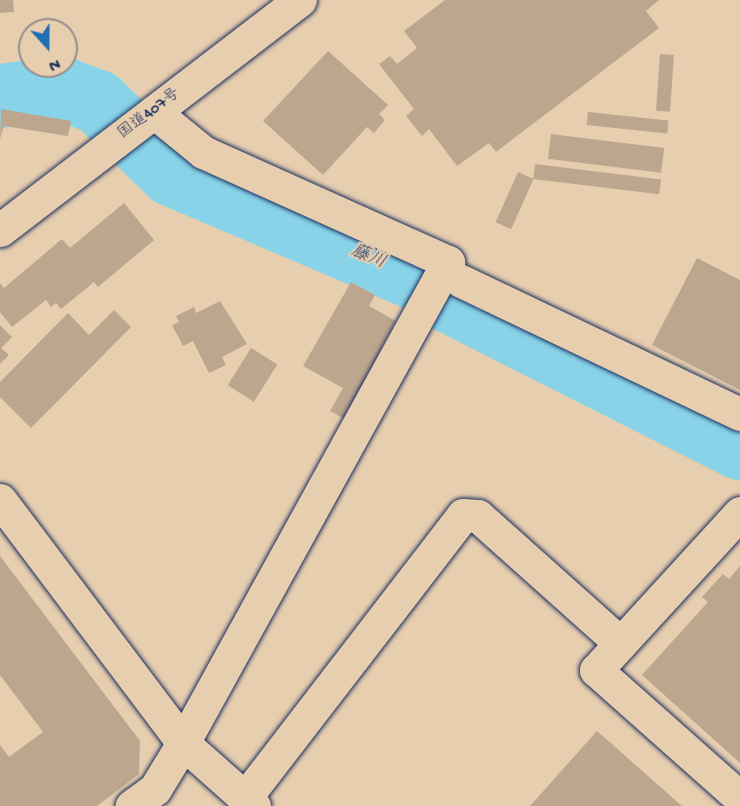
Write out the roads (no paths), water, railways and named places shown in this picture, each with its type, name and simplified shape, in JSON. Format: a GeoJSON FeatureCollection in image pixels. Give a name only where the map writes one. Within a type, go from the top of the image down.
{"type":"FeatureCollection","features":[{"type":"Feature","properties":{"kind":"main road","name":"国道407号"},"geometry":{"type":"LineString","coordinates":[[0,230],[154,112],[285,6]]}},
{"type":"Feature","properties":{"kind":"main road"},"geometry":{"type":"LineString","coordinates":[[132,806],[155,789],[183,743],[424,312],[450,280],[448,262],[203,152],[154,112]]}},
{"type":"Feature","properties":{"kind":"main road"},"geometry":{"type":"LineString","coordinates":[[450,280],[740,414]]}},
{"type":"Feature","properties":{"kind":"main road"},"geometry":{"type":"LineString","coordinates":[[0,500],[183,743],[250,802],[463,515],[478,516],[620,643]]}},
{"type":"Feature","properties":{"kind":"main road"},"geometry":{"type":"LineString","coordinates":[[740,513],[596,670],[740,798]]}},
{"type":"Feature","properties":{"kind":"waterway","name":"藤川"},"geometry":{"type":"LineString","coordinates":[[0,96],[61,88],[98,102],[171,174],[422,281],[451,302],[740,448]]}}]}
